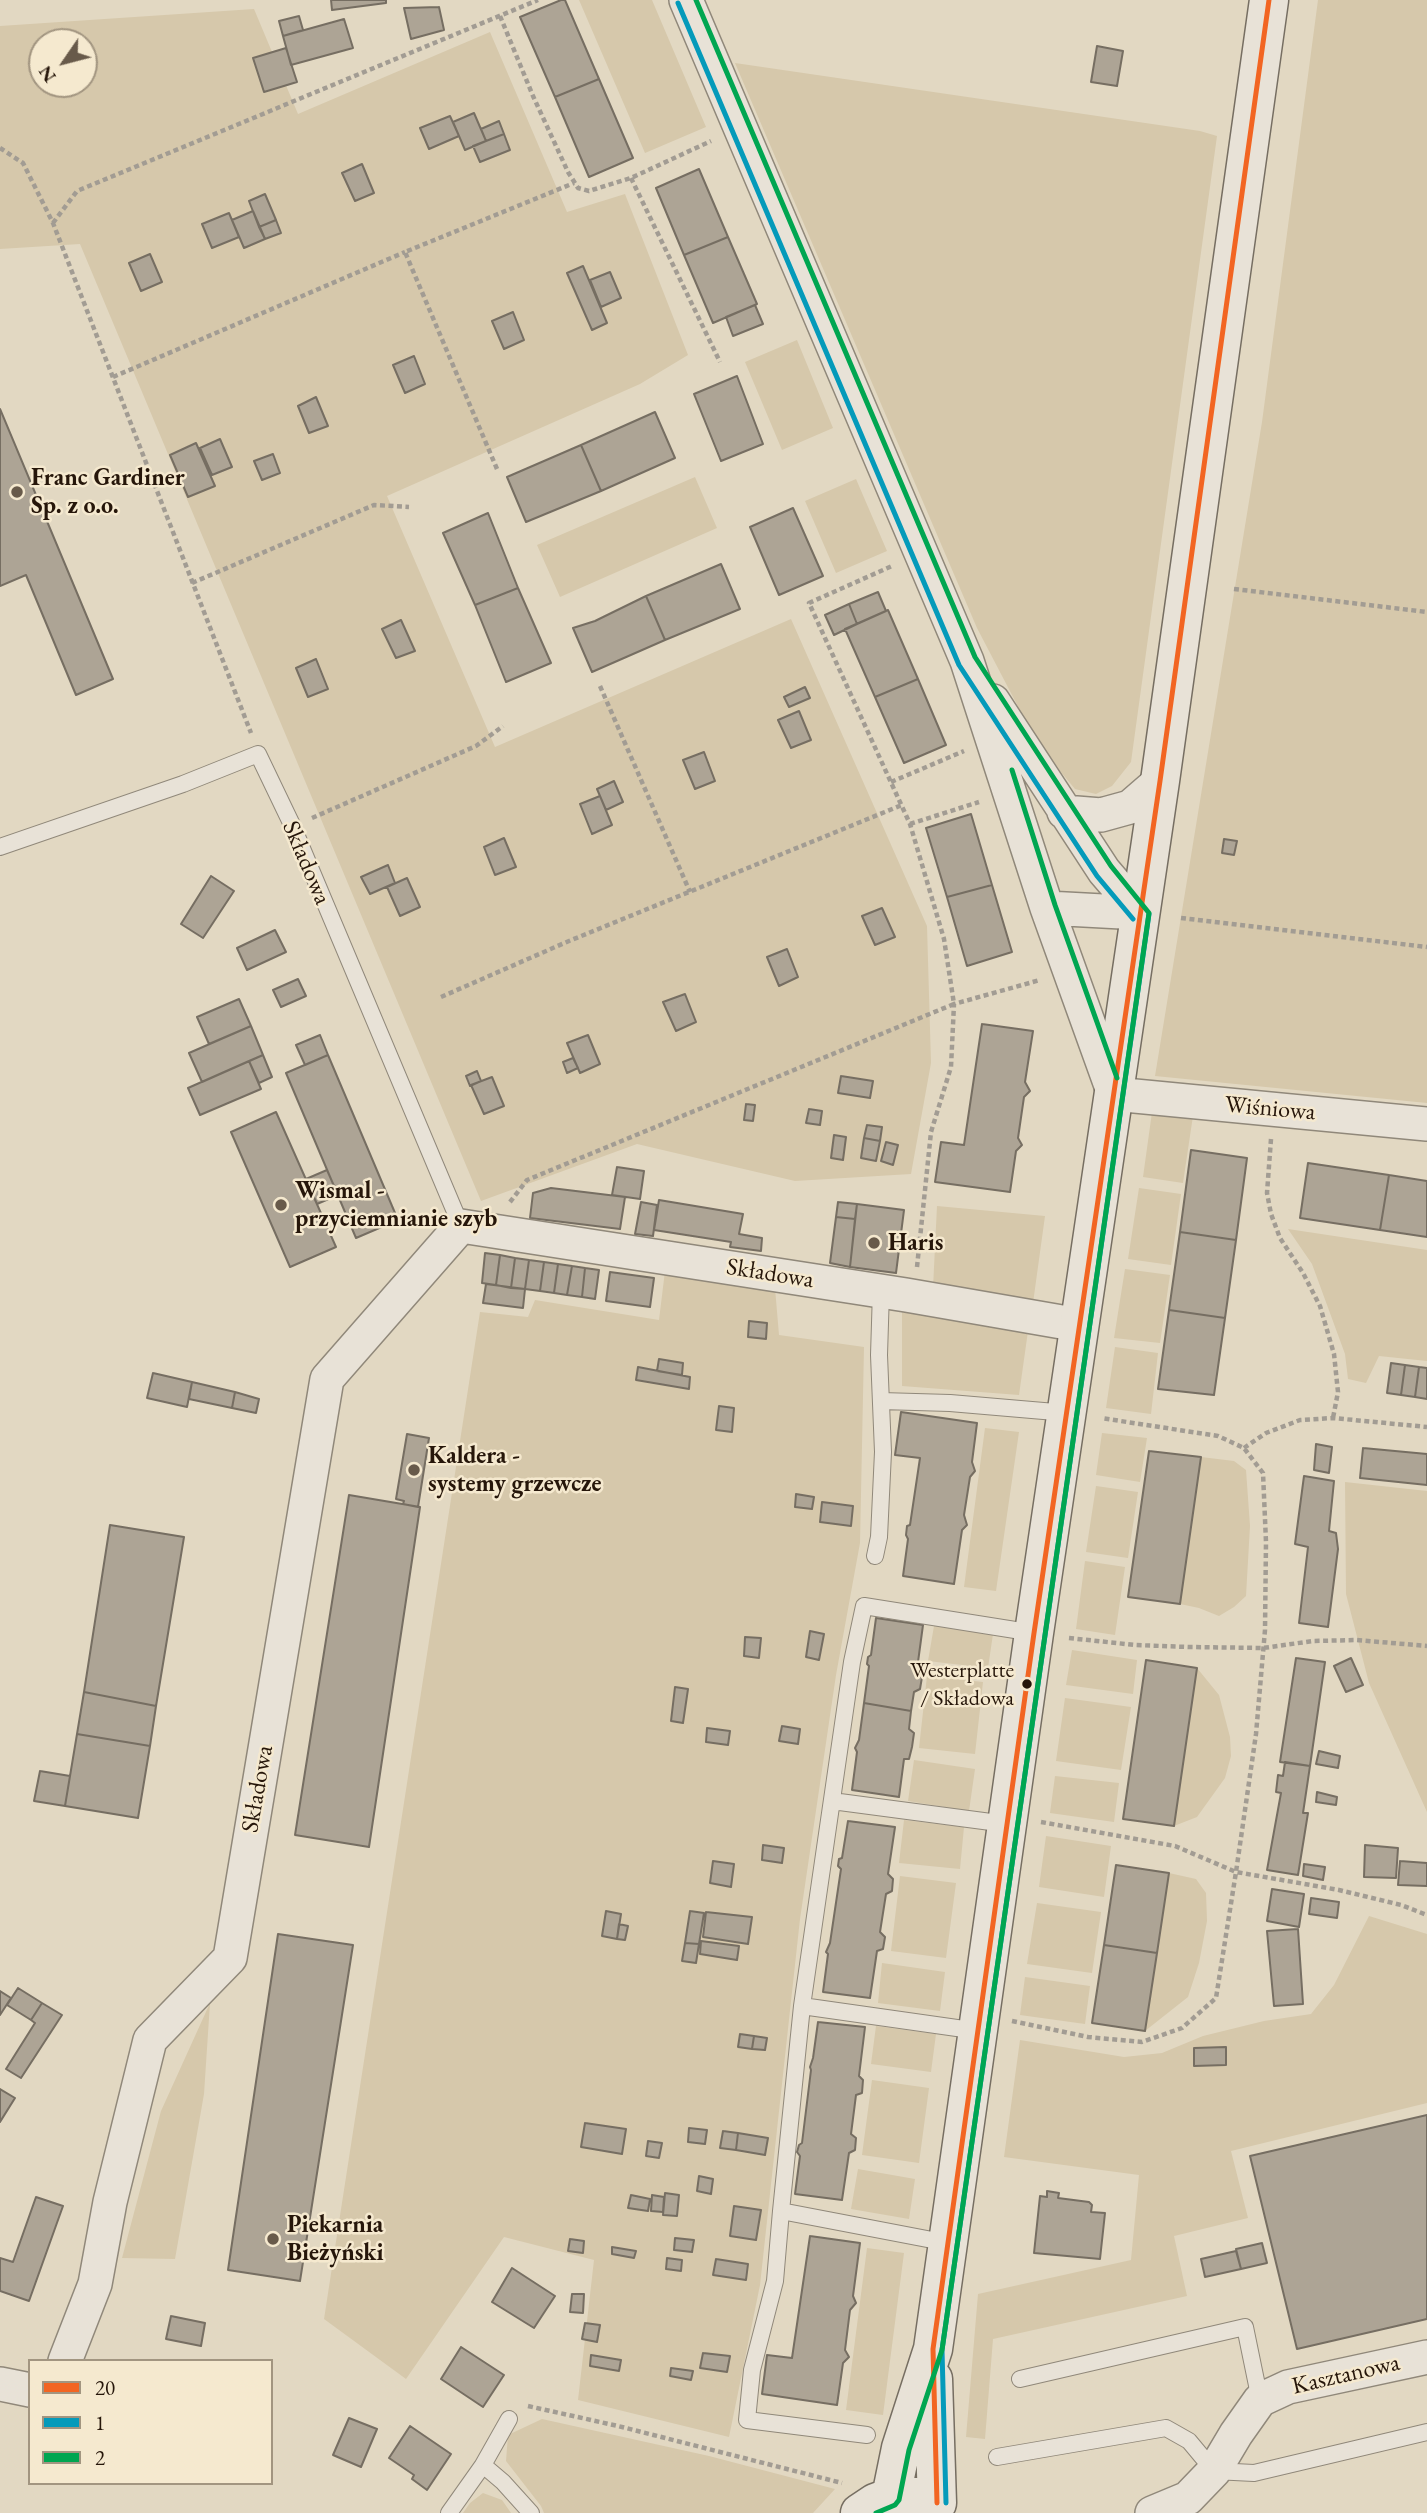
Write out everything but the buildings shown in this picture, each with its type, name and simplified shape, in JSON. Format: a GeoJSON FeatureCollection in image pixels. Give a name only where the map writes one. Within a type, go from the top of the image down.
{"type":"FeatureCollection","features":[{"type":"Feature","properties":{"kind":"main road"},"geometry":{"type":"LineString","coordinates":[[867,2498],[901,2448],[933,2349],[1034,1633],[1160,781],[1269,0]]}},
{"type":"Feature","properties":{"kind":"main road"},"geometry":{"type":"LineString","coordinates":[[933,2349],[944,2508]]}},
{"type":"Feature","properties":{"kind":"main road"},"geometry":{"type":"LineString","coordinates":[[867,2498],[922,2497],[944,2508]]}},
{"type":"Feature","properties":{"kind":"street"},"geometry":{"type":"LineString","coordinates":[[686,0],[967,661],[1048,908],[1114,1094]]}},
{"type":"Feature","properties":{"kind":"street"},"geometry":{"type":"LineString","coordinates":[[967,661],[1104,871],[1140,913]]}},
{"type":"Feature","properties":{"kind":"street"},"geometry":{"type":"LineString","coordinates":[[1064,812],[1101,815],[1130,807],[1160,781]]}},
{"type":"Feature","properties":{"kind":"street"},"geometry":{"type":"LineString","coordinates":[[1048,908],[1140,913]]}},
{"type":"Feature","properties":{"kind":"street","name":"Wiśniowa"},"geometry":{"type":"LineString","coordinates":[[1114,1094],[1427,1125]]}},
{"type":"Feature","properties":{"kind":"street","name":"Składowa"},"geometry":{"type":"LineString","coordinates":[[66,2359],[95,2284],[110,2202],[149,2040],[230,1958],[327,1379],[475,1228],[881,1291],[1079,1325]]}},
{"type":"Feature","properties":{"kind":"street","name":"Kasztanowa"},"geometry":{"type":"LineString","coordinates":[[1165,2511],[1188,2498],[1214,2471],[1260,2400],[1287,2387],[1427,2357]]}},
{"type":"Feature","properties":{"kind":"street"},"geometry":{"type":"LineString","coordinates":[[0,2384],[28,2390]]}},
{"type":"Feature","properties":{"kind":"lane","name":"Składowa"},"geometry":{"type":"LineString","coordinates":[[258,754],[475,1228]]}},
{"type":"Feature","properties":{"kind":"lane"},"geometry":{"type":"LineString","coordinates":[[0,847],[183,784],[258,754]]}},
{"type":"Feature","properties":{"kind":"lane"},"geometry":{"type":"LineString","coordinates":[[875,1556],[879,1537],[882,1464],[879,1355],[881,1291]]}},
{"type":"Feature","properties":{"kind":"lane"},"geometry":{"type":"LineString","coordinates":[[881,1401],[1067,1413]]}},
{"type":"Feature","properties":{"kind":"lane"},"geometry":{"type":"LineString","coordinates":[[867,2435],[747,2420],[752,2370],[775,2281],[802,2006],[852,1662],[864,1606],[1034,1633]]}},
{"type":"Feature","properties":{"kind":"lane"},"geometry":{"type":"LineString","coordinates":[[832,1801],[1008,1820]]}},
{"type":"Feature","properties":{"kind":"lane"},"geometry":{"type":"LineString","coordinates":[[802,2006],[979,2023]]}},
{"type":"Feature","properties":{"kind":"lane"},"geometry":{"type":"LineString","coordinates":[[781,2211],[948,2243]]}},
{"type":"Feature","properties":{"kind":"lane"},"geometry":{"type":"LineString","coordinates":[[1020,2379],[1245,2327],[1260,2400]]}},
{"type":"Feature","properties":{"kind":"lane"},"geometry":{"type":"LineString","coordinates":[[449,2513],[483,2465],[509,2419]]}},
{"type":"Feature","properties":{"kind":"lane"},"geometry":{"type":"LineString","coordinates":[[997,2457],[1166,2428],[1189,2441],[1214,2471],[1254,2473],[1427,2432]]}},
{"type":"Feature","properties":{"kind":"lane"},"geometry":{"type":"LineString","coordinates":[[483,2465],[503,2482],[531,2513]]}},
{"type":"Feature","properties":{"kind":"path"},"geometry":{"type":"LineString","coordinates":[[53,223],[77,191],[538,0]]}},
{"type":"Feature","properties":{"kind":"path"},"geometry":{"type":"LineString","coordinates":[[500,16],[533,96],[578,188],[589,191],[632,178],[741,127]]}},
{"type":"Feature","properties":{"kind":"path"},"geometry":{"type":"LineString","coordinates":[[0,148],[23,163],[53,223],[258,754]]}},
{"type":"Feature","properties":{"kind":"path"},"geometry":{"type":"LineString","coordinates":[[632,178],[720,362]]}},
{"type":"Feature","properties":{"kind":"path"},"geometry":{"type":"LineString","coordinates":[[113,377],[574,183]]}},
{"type":"Feature","properties":{"kind":"path"},"geometry":{"type":"LineString","coordinates":[[405,252],[497,469]]}},
{"type":"Feature","properties":{"kind":"path"},"geometry":{"type":"LineString","coordinates":[[192,583],[374,505],[409,507]]}},
{"type":"Feature","properties":{"kind":"path"},"geometry":{"type":"LineString","coordinates":[[914,1297],[931,1132],[951,1067],[954,1004],[944,939],[910,824],[809,603],[922,553]]}},
{"type":"Feature","properties":{"kind":"path"},"geometry":{"type":"LineString","coordinates":[[1234,589],[1427,612]]}},
{"type":"Feature","properties":{"kind":"path"},"geometry":{"type":"LineString","coordinates":[[600,686],[690,891]]}},
{"type":"Feature","properties":{"kind":"path"},"geometry":{"type":"LineString","coordinates":[[293,827],[476,746],[503,726]]}},
{"type":"Feature","properties":{"kind":"path"},"geometry":{"type":"LineString","coordinates":[[891,782],[993,739]]}},
{"type":"Feature","properties":{"kind":"path"},"geometry":{"type":"LineString","coordinates":[[910,824],[1010,792]]}},
{"type":"Feature","properties":{"kind":"path"},"geometry":{"type":"LineString","coordinates":[[440,997],[902,805]]}},
{"type":"Feature","properties":{"kind":"path"},"geometry":{"type":"LineString","coordinates":[[1181,918],[1427,947]]}},
{"type":"Feature","properties":{"kind":"path"},"geometry":{"type":"LineString","coordinates":[[475,1228],[527,1180],[954,1004],[1047,978]]}},
{"type":"Feature","properties":{"kind":"path"},"geometry":{"type":"LineString","coordinates":[[1273,1110],[1267,1193],[1271,1214],[1280,1238],[1320,1306],[1334,1354],[1338,1392],[1332,1418]]}},
{"type":"Feature","properties":{"kind":"path"},"geometry":{"type":"LineString","coordinates":[[979,2023],[1142,2042],[1182,2028],[1216,1998],[1256,1734],[1263,1648],[1266,1542],[1263,1473],[1244,1448],[1218,1436],[1067,1413]]}},
{"type":"Feature","properties":{"kind":"path"},"geometry":{"type":"LineString","coordinates":[[1244,1448],[1266,1433],[1300,1420],[1332,1418],[1427,1427]]}},
{"type":"Feature","properties":{"kind":"path"},"geometry":{"type":"LineString","coordinates":[[1034,1633],[1135,1645],[1263,1648],[1313,1641],[1357,1640],[1427,1646]]}},
{"type":"Feature","properties":{"kind":"path"},"geometry":{"type":"LineString","coordinates":[[1008,1820],[1175,1846],[1236,1872],[1339,1890],[1401,1905],[1427,1915]]}},
{"type":"Feature","properties":{"kind":"path"},"geometry":{"type":"LineString","coordinates":[[518,2403],[618,2426],[867,2498]]}},
{"type":"Feature","properties":{"kind":"shaded area"},"geometry":{"type":"Polygon","coordinates":[[[579,0],[652,0],[706,127],[645,153],[579,0]]]}},
{"type":"Feature","properties":{"kind":"shaded area"},"geometry":{"type":"Polygon","coordinates":[[[1318,0],[1427,0],[1427,1103],[1155,1076],[1262,422],[1318,0]]]}},
{"type":"Feature","properties":{"kind":"shaded area"},"geometry":{"type":"Polygon","coordinates":[[[254,9],[298,114],[490,32],[567,212],[625,194],[688,355],[640,384],[387,496],[495,747],[791,619],[927,926],[931,1063],[911,1174],[795,1181],[637,1144],[481,1201],[80,244],[0,249],[0,26],[254,9]]]}},
{"type":"Feature","properties":{"kind":"shaded area"},"geometry":{"type":"Polygon","coordinates":[[[735,63],[1200,131],[1217,136],[1131,762],[1112,786],[1096,794],[1075,789],[1024,718],[977,628],[735,63]]]}},
{"type":"Feature","properties":{"kind":"shaded area"},"geometry":{"type":"Polygon","coordinates":[[[797,340],[833,428],[782,450],[745,362],[797,340]]]}},
{"type":"Feature","properties":{"kind":"shaded area"},"geometry":{"type":"Polygon","coordinates":[[[695,477],[717,528],[560,597],[537,545],[695,477]]]}},
{"type":"Feature","properties":{"kind":"shaded area"},"geometry":{"type":"Polygon","coordinates":[[[856,479],[887,551],[836,573],[805,501],[856,479]]]}},
{"type":"Feature","properties":{"kind":"shaded area"},"geometry":{"type":"Polygon","coordinates":[[[1153,1105],[1194,1109],[1183,1183],[1143,1177],[1153,1105]]]}},
{"type":"Feature","properties":{"kind":"shaded area"},"geometry":{"type":"Polygon","coordinates":[[[1139,1188],[1181,1194],[1171,1265],[1128,1259],[1139,1188]]]}},
{"type":"Feature","properties":{"kind":"shaded area"},"geometry":{"type":"Polygon","coordinates":[[[937,1206],[1045,1216],[1033,1303],[933,1288],[937,1206]]]}},
{"type":"Feature","properties":{"kind":"shaded area"},"geometry":{"type":"Polygon","coordinates":[[[1288,1229],[1427,1250],[1427,1361],[1379,1356],[1366,1383],[1348,1379],[1345,1354],[1312,1264],[1288,1229]]]}},
{"type":"Feature","properties":{"kind":"shaded area"},"geometry":{"type":"Polygon","coordinates":[[[1125,1269],[1170,1275],[1160,1343],[1114,1338],[1125,1269]]]}},
{"type":"Feature","properties":{"kind":"shaded area"},"geometry":{"type":"Polygon","coordinates":[[[665,1271],[775,1288],[779,1335],[864,1347],[860,1543],[836,1675],[800,1919],[760,2285],[729,2437],[578,2400],[594,2260],[504,2237],[406,2379],[324,2319],[480,1312],[528,1317],[535,1300],[659,1320],[665,1271]]]}},
{"type":"Feature","properties":{"kind":"shaded area"},"geometry":{"type":"Polygon","coordinates":[[[902,1310],[1028,1331],[1019,1395],[902,1386],[902,1310]]]}},
{"type":"Feature","properties":{"kind":"shaded area"},"geometry":{"type":"Polygon","coordinates":[[[1115,1347],[1158,1353],[1151,1414],[1106,1408],[1115,1347]]]}},
{"type":"Feature","properties":{"kind":"shaded area"},"geometry":{"type":"Polygon","coordinates":[[[985,1428],[1019,1432],[996,1591],[964,1587],[985,1428]]]}},
{"type":"Feature","properties":{"kind":"shaded area"},"geometry":{"type":"Polygon","coordinates":[[[1102,1433],[1147,1438],[1140,1482],[1096,1475],[1102,1433]]]}},
{"type":"Feature","properties":{"kind":"shaded area"},"geometry":{"type":"Polygon","coordinates":[[[1201,1457],[1234,1461],[1246,1470],[1250,1526],[1246,1596],[1219,1616],[1180,1604],[1201,1457]]]}},
{"type":"Feature","properties":{"kind":"shaded area"},"geometry":{"type":"Polygon","coordinates":[[[1345,1482],[1427,1491],[1427,1812],[1369,1683],[1346,1594],[1345,1482]]]}},
{"type":"Feature","properties":{"kind":"shaded area"},"geometry":{"type":"Polygon","coordinates":[[[1096,1486],[1138,1492],[1128,1558],[1086,1552],[1096,1486]]]}},
{"type":"Feature","properties":{"kind":"shaded area"},"geometry":{"type":"Polygon","coordinates":[[[1085,1561],[1125,1567],[1115,1635],[1076,1629],[1085,1561]]]}},
{"type":"Feature","properties":{"kind":"shaded area"},"geometry":{"type":"Polygon","coordinates":[[[934,1626],[993,1634],[988,1668],[928,1661],[934,1626]]]}},
{"type":"Feature","properties":{"kind":"shaded area"},"geometry":{"type":"Polygon","coordinates":[[[1072,1650],[1137,1660],[1133,1694],[1066,1685],[1072,1650]]]}},
{"type":"Feature","properties":{"kind":"shaded area"},"geometry":{"type":"Polygon","coordinates":[[[1197,1668],[1219,1695],[1230,1737],[1231,1756],[1225,1778],[1197,1817],[1174,1826],[1197,1668]]]}},
{"type":"Feature","properties":{"kind":"shaded area"},"geometry":{"type":"Polygon","coordinates":[[[927,1676],[983,1682],[975,1754],[919,1748],[927,1676]]]}},
{"type":"Feature","properties":{"kind":"shaded area"},"geometry":{"type":"Polygon","coordinates":[[[1065,1698],[1131,1707],[1121,1770],[1056,1761],[1065,1698]]]}},
{"type":"Feature","properties":{"kind":"shaded area"},"geometry":{"type":"Polygon","coordinates":[[[914,1760],[975,1769],[969,1811],[908,1801],[914,1760]]]}},
{"type":"Feature","properties":{"kind":"shaded area"},"geometry":{"type":"Polygon","coordinates":[[[1055,1776],[1119,1783],[1114,1822],[1050,1813],[1055,1776]]]}},
{"type":"Feature","properties":{"kind":"shaded area"},"geometry":{"type":"Polygon","coordinates":[[[904,1820],[964,1827],[960,1869],[899,1863],[904,1820]]]}},
{"type":"Feature","properties":{"kind":"shaded area"},"geometry":{"type":"Polygon","coordinates":[[[1046,1836],[1111,1846],[1104,1897],[1039,1887],[1046,1836]]]}},
{"type":"Feature","properties":{"kind":"shaded area"},"geometry":{"type":"Polygon","coordinates":[[[1169,1873],[1196,1879],[1206,1893],[1207,1921],[1199,1963],[1188,1997],[1145,2031],[1169,1873]]]}},
{"type":"Feature","properties":{"kind":"shaded area"},"geometry":{"type":"Polygon","coordinates":[[[900,1876],[956,1883],[946,1958],[891,1951],[900,1876]]]}},
{"type":"Feature","properties":{"kind":"shaded area"},"geometry":{"type":"Polygon","coordinates":[[[1037,1903],[1101,1912],[1092,1973],[1027,1964],[1037,1903]]]}},
{"type":"Feature","properties":{"kind":"shaded area"},"geometry":{"type":"Polygon","coordinates":[[[1369,1916],[1427,1934],[1427,2103],[1231,2151],[1248,2218],[1174,2236],[1187,2296],[993,2339],[985,2439],[966,2437],[978,2294],[1131,2260],[1139,2175],[1004,2157],[1020,2040],[1124,2057],[1162,2053],[1203,2036],[1264,2021],[1311,2014],[1334,1985],[1369,1916]]]}},
{"type":"Feature","properties":{"kind":"shaded area"},"geometry":{"type":"Polygon","coordinates":[[[882,1963],[945,1972],[940,2011],[878,2003],[882,1963]]]}},
{"type":"Feature","properties":{"kind":"shaded area"},"geometry":{"type":"Polygon","coordinates":[[[1025,1977],[1090,1986],[1085,2024],[1020,2015],[1025,1977]]]}},
{"type":"Feature","properties":{"kind":"shaded area"},"geometry":{"type":"Polygon","coordinates":[[[210,2003],[204,2094],[175,2259],[122,2258],[161,2111],[210,2003]]]}},
{"type":"Feature","properties":{"kind":"shaded area"},"geometry":{"type":"Polygon","coordinates":[[[876,2026],[936,2034],[931,2072],[871,2064],[876,2026]]]}},
{"type":"Feature","properties":{"kind":"shaded area"},"geometry":{"type":"Polygon","coordinates":[[[872,2080],[929,2088],[919,2163],[862,2155],[872,2080]]]}},
{"type":"Feature","properties":{"kind":"shaded area"},"geometry":{"type":"Polygon","coordinates":[[[858,2169],[915,2179],[909,2219],[851,2209],[858,2169]]]}},
{"type":"Feature","properties":{"kind":"shaded area"},"geometry":{"type":"Polygon","coordinates":[[[867,2248],[904,2253],[883,2415],[846,2410],[867,2248]]]}},
{"type":"Feature","properties":{"kind":"shaded area"},"geometry":{"type":"Polygon","coordinates":[[[542,2419],[709,2456],[835,2489],[813,2513],[544,2513],[506,2461],[508,2435],[542,2419]]]}},
{"type":"Feature","properties":{"kind":"shaded area"},"geometry":{"type":"Polygon","coordinates":[[[483,2493],[502,2500],[511,2513],[463,2513],[470,2503],[483,2493]]]}},
{"type":"Feature","properties":{"kind":"transit line","name":"2"},"geometry":{"type":"LineString","coordinates":[[696,0],[975,657],[1111,866],[1149,913],[942,2350],[909,2450],[899,2500],[895,2505],[876,2513]]}},
{"type":"Feature","properties":{"kind":"transit line","name":"20"},"geometry":{"type":"LineString","coordinates":[[937,2503],[933,2349],[1034,1633],[1160,781],[1269,0]]}},
{"type":"Feature","properties":{"kind":"transit line","name":"1"},"geometry":{"type":"LineString","coordinates":[[678,3],[959,665],[1097,876],[1133,919]]}},
{"type":"Feature","properties":{"kind":"transit line","name":"2"},"geometry":{"type":"LineString","coordinates":[[1012,770],[1055,905],[1117,1078]]}},
{"type":"Feature","properties":{"kind":"transit line","name":"1"},"geometry":{"type":"LineString","coordinates":[[946,2503],[942,2350],[1149,914]]}},
{"type":"Feature","properties":{"kind":"place","name":"Franc Gardiner Sp. z o.o."},"geometry":{"type":"Point","coordinates":[17,492]}},
{"type":"Feature","properties":{"kind":"place","name":"Wismal - przyciemnianie szyb"},"geometry":{"type":"Point","coordinates":[281,1205]}},
{"type":"Feature","properties":{"kind":"place","name":"Haris"},"geometry":{"type":"Point","coordinates":[874,1243]}},
{"type":"Feature","properties":{"kind":"place","name":"Kaldera - systemy grzewcze"},"geometry":{"type":"Point","coordinates":[414,1470]}},
{"type":"Feature","properties":{"kind":"place","name":"Westerplatte / Składowa"},"geometry":{"type":"Point","coordinates":[1027,1684]}},
{"type":"Feature","properties":{"kind":"place","name":"Piekarnia Bieżyński"},"geometry":{"type":"Point","coordinates":[273,2239]}}]}
